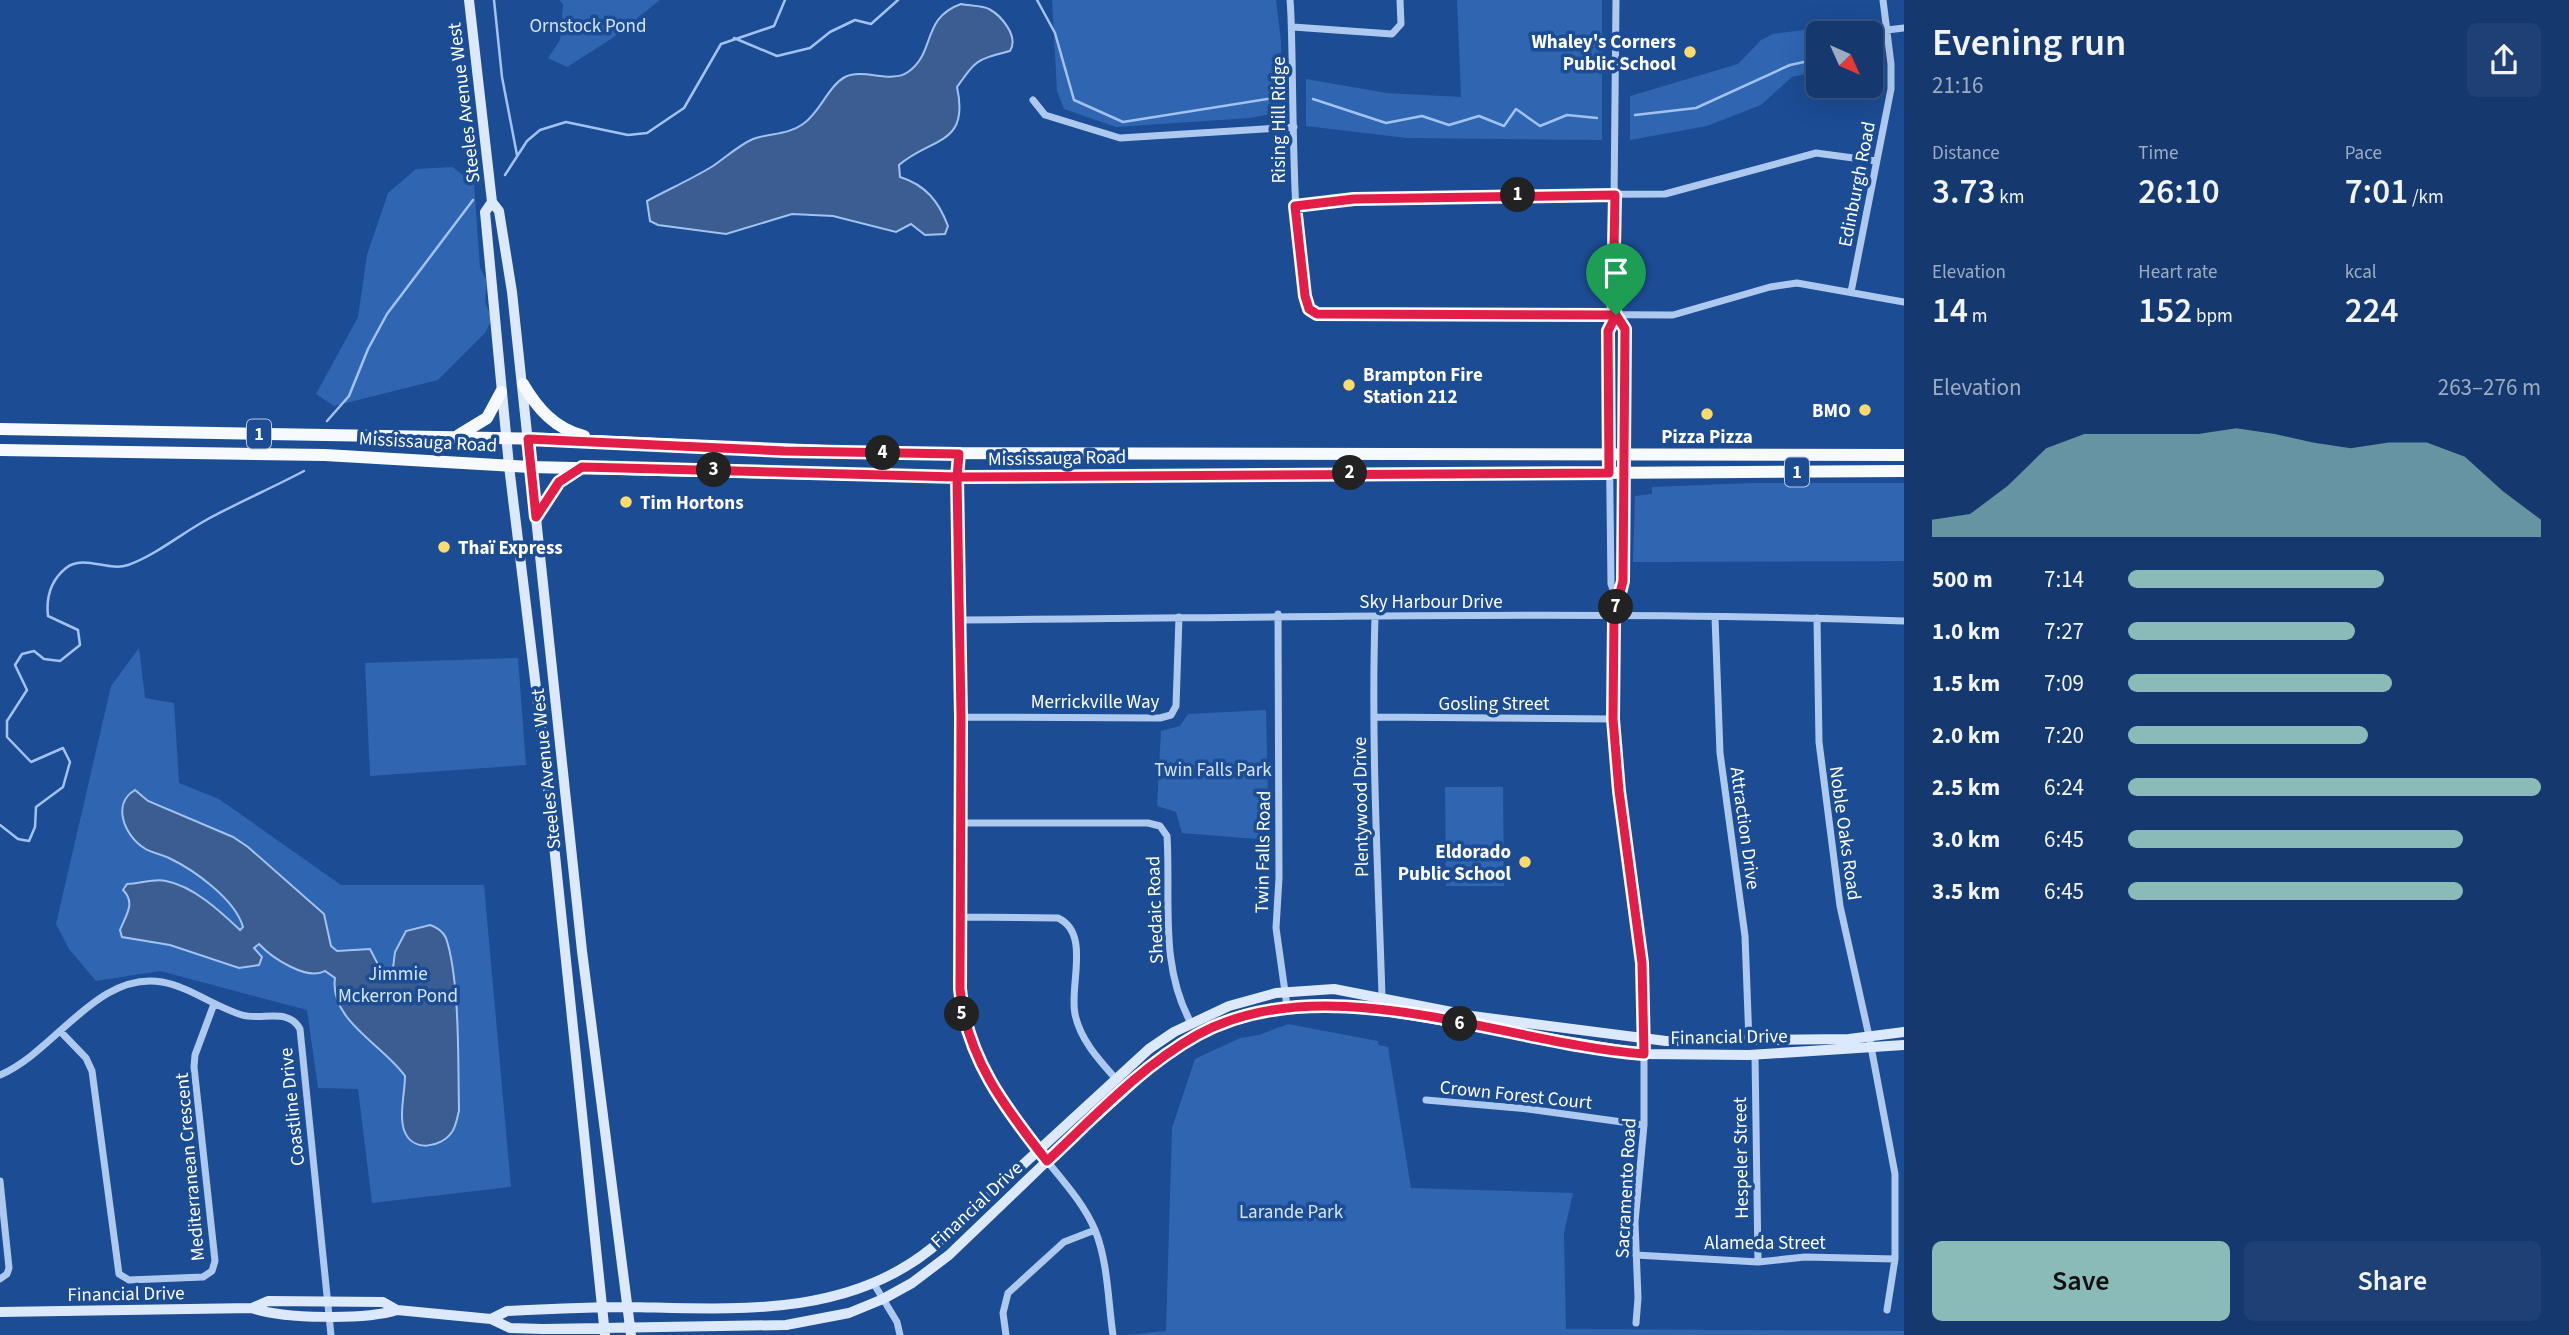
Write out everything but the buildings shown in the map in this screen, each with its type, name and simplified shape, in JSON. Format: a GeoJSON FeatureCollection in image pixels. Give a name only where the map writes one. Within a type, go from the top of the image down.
{"type":"FeatureCollection","features":[{"type":"Feature","properties":{"kind":"main road"},"geometry":{"type":"LineString","coordinates":[[523,384],[540,410],[560,426],[578,434],[608,441]]}},
{"type":"Feature","properties":{"kind":"main road"},"geometry":{"type":"LineString","coordinates":[[455,437],[486,418],[502,392]]}},
{"type":"Feature","properties":{"kind":"main road","name":"Mississauga Road"},"geometry":{"type":"LineString","coordinates":[[0,429],[506,438],[784,451],[959,454],[1904,455]]}},
{"type":"Feature","properties":{"kind":"main road","name":"Mississauga Road"},"geometry":{"type":"LineString","coordinates":[[0,450],[325,455],[531,467],[957,477],[1904,471]]}},
{"type":"Feature","properties":{"kind":"main road"},"geometry":{"type":"LineString","coordinates":[[536,517],[559,482],[582,467]]}},
{"type":"Feature","properties":{"kind":"street","name":"Steeles Avenue West"},"geometry":{"type":"LineString","coordinates":[[469,0],[492,202],[499,211],[523,384],[581,938],[630,1332]]}},
{"type":"Feature","properties":{"kind":"street","name":"Rising Hill Ridge"},"geometry":{"type":"LineString","coordinates":[[1290,0],[1293,27],[1295,206],[1305,296],[1309,309],[1317,314],[1616,315]]}},
{"type":"Feature","properties":{"kind":"street"},"geometry":{"type":"LineString","coordinates":[[1293,27],[1392,34],[1401,24],[1400,0]]}},
{"type":"Feature","properties":{"kind":"street"},"geometry":{"type":"LineString","coordinates":[[1616,0],[1613,303],[1616,315],[1608,331],[1611,584],[1617,601]]}},
{"type":"Feature","properties":{"kind":"street","name":"Edinburgh Road"},"geometry":{"type":"LineString","coordinates":[[1851,292],[1892,81],[1882,0]]}},
{"type":"Feature","properties":{"kind":"street"},"geometry":{"type":"LineString","coordinates":[[1887,30],[1904,28]]}},
{"type":"Feature","properties":{"kind":"street"},"geometry":{"type":"LineString","coordinates":[[1033,100],[1045,115],[1120,138],[1294,127]]}},
{"type":"Feature","properties":{"kind":"street"},"geometry":{"type":"LineString","coordinates":[[1295,206],[1354,199],[1678,192],[1816,153],[1876,161]]}},
{"type":"Feature","properties":{"kind":"street","name":"Steeles Avenue West"},"geometry":{"type":"LineString","coordinates":[[492,202],[485,212],[506,438],[547,778],[605,1332]]}},
{"type":"Feature","properties":{"kind":"street"},"geometry":{"type":"LineString","coordinates":[[1616,315],[1673,315],[1788,284],[1812,284],[1904,302]]}},
{"type":"Feature","properties":{"kind":"street","name":"Sacramento Road"},"geometry":{"type":"LineString","coordinates":[[1616,315],[1625,329],[1625,473],[1623,581],[1614,617],[1613,719],[1619,791],[1642,963],[1644,1040],[1644,1125],[1635,1222],[1636,1323]]}},
{"type":"Feature","properties":{"kind":"street"},"geometry":{"type":"LineString","coordinates":[[959,454],[957,477],[962,1014],[972,1048],[988,1080],[1080,1203],[1095,1230],[1113,1335]]}},
{"type":"Feature","properties":{"kind":"street","name":"Sky Harbour Drive"},"geometry":{"type":"LineString","coordinates":[[958,620],[1278,614],[1904,621]]}},
{"type":"Feature","properties":{"kind":"street","name":"Twin Falls Road"},"geometry":{"type":"LineString","coordinates":[[1278,614],[1279,878],[1276,928],[1287,1006]]}},
{"type":"Feature","properties":{"kind":"street","name":"Merrickville Way"},"geometry":{"type":"LineString","coordinates":[[961,717],[1160,718],[1171,715],[1176,706],[1179,617]]}},
{"type":"Feature","properties":{"kind":"street","name":"Plentywood Drive"},"geometry":{"type":"LineString","coordinates":[[1375,617],[1375,866],[1382,946],[1382,996]]}},
{"type":"Feature","properties":{"kind":"street","name":"Attraction Drive"},"geometry":{"type":"LineString","coordinates":[[1714,617],[1720,753],[1745,936],[1749,1042]]}},
{"type":"Feature","properties":{"kind":"street","name":"Noble Oaks Road"},"geometry":{"type":"LineString","coordinates":[[1817,618],[1819,742],[1840,906],[1895,1174],[1895,1259],[1887,1310]]}},
{"type":"Feature","properties":{"kind":"street","name":"Gosling Street"},"geometry":{"type":"LineString","coordinates":[[1375,717],[1613,719]]}},
{"type":"Feature","properties":{"kind":"street","name":"Shedaic Road"},"geometry":{"type":"LineString","coordinates":[[961,822],[1148,823],[1160,826],[1167,836],[1172,973],[1177,997],[1191,1023]]}},
{"type":"Feature","properties":{"kind":"street"},"geometry":{"type":"LineString","coordinates":[[960,917],[1059,918],[1066,921],[1074,934],[1074,1011],[1080,1031],[1094,1055],[1115,1078]]}},
{"type":"Feature","properties":{"kind":"street","name":"Coastline Drive"},"geometry":{"type":"LineString","coordinates":[[0,1075],[34,1056],[107,992],[131,983],[168,983],[244,1016],[287,1016],[295,1020],[300,1029],[331,1335]]}},
{"type":"Feature","properties":{"kind":"street","name":"Financial Drive"},"geometry":{"type":"LineString","coordinates":[[491,1319],[506,1311],[778,1306],[830,1298],[874,1284],[912,1263],[932,1248],[1115,1078],[1165,1037],[1229,1006],[1285,992],[1334,989],[1382,996],[1472,1016],[1644,1040],[1870,1042],[1904,1045]]}},
{"type":"Feature","properties":{"kind":"street","name":"Mediterranean Crescent"},"geometry":{"type":"LineString","coordinates":[[61,1032],[86,1058],[92,1071],[119,1274],[129,1280],[203,1277],[212,1272],[215,1261],[194,1067],[195,1055],[214,1004]]}},
{"type":"Feature","properties":{"kind":"street","name":"Financial Drive"},"geometry":{"type":"LineString","coordinates":[[0,1312],[252,1308],[270,1314],[329,1315],[383,1314],[397,1310],[491,1319],[510,1328],[605,1332],[786,1325],[849,1313],[912,1283],[949,1255],[1047,1161],[1160,1059],[1198,1035],[1239,1016],[1287,1006],[1367,1008],[1644,1054],[1755,1055],[1870,1042],[1904,1032]]}},
{"type":"Feature","properties":{"kind":"street","name":"Hespeler Street"},"geometry":{"type":"LineString","coordinates":[[1755,1055],[1758,1262]]}},
{"type":"Feature","properties":{"kind":"street","name":"Crown Forest Court"},"geometry":{"type":"LineString","coordinates":[[1426,1100],[1528,1109],[1644,1125]]}},
{"type":"Feature","properties":{"kind":"street"},"geometry":{"type":"LineString","coordinates":[[0,1181],[9,1268],[7,1274],[0,1279]]}},
{"type":"Feature","properties":{"kind":"street"},"geometry":{"type":"LineString","coordinates":[[1006,1335],[1003,1313],[1008,1293],[1064,1242],[1095,1230]]}},
{"type":"Feature","properties":{"kind":"street","name":"Alameda Street"},"geometry":{"type":"LineString","coordinates":[[1636,1255],[1758,1262],[1805,1257],[1895,1259]]}},
{"type":"Feature","properties":{"kind":"street"},"geometry":{"type":"LineString","coordinates":[[874,1284],[897,1322],[900,1335]]}},
{"type":"Feature","properties":{"kind":"street","name":"Financial Drive"},"geometry":{"type":"LineString","coordinates":[[252,1308],[268,1301],[327,1300],[383,1302],[397,1310]]}},
{"type":"Feature","properties":{"kind":"green space","name":"Ornstock Pond"},"geometry":{"type":"Polygon","coordinates":[[[559,0],[660,0],[611,39],[567,67],[548,58],[560,40],[563,4],[559,0]]]}},
{"type":"Feature","properties":{"kind":"green space"},"geometry":{"type":"Polygon","coordinates":[[[1052,0],[1276,0],[1281,41],[1282,112],[1250,118],[1116,127],[1064,109],[1057,91],[1052,0]]]}},
{"type":"Feature","properties":{"kind":"green space"},"geometry":{"type":"Polygon","coordinates":[[[1457,0],[1602,0],[1602,140],[1407,138],[1306,126],[1306,79],[1387,93],[1461,97],[1457,0]]]}},
{"type":"Feature","properties":{"kind":"green space"},"geometry":{"type":"Polygon","coordinates":[[[1806,30],[1806,74],[1792,77],[1761,105],[1707,126],[1630,140],[1630,96],[1738,64],[1761,40],[1773,34],[1806,30]]]}},
{"type":"Feature","properties":{"kind":"green space"},"geometry":{"type":"Polygon","coordinates":[[[452,167],[474,183],[480,268],[487,281],[485,302],[492,319],[485,333],[438,380],[334,406],[316,394],[358,317],[367,255],[388,193],[416,169],[452,167]]]}},
{"type":"Feature","properties":{"kind":"green space"},"geometry":{"type":"Polygon","coordinates":[[[1752,483],[1904,483],[1904,561],[1633,562],[1635,496],[1652,494],[1652,487],[1752,483]]]}},
{"type":"Feature","properties":{"kind":"green space","name":"Jimmie Mckerron Pond"},"geometry":{"type":"Polygon","coordinates":[[[139,648],[145,698],[174,703],[179,783],[219,799],[341,885],[484,885],[511,1187],[372,1203],[358,1089],[318,1088],[307,1010],[160,971],[96,981],[69,949],[56,924],[111,686],[139,648]]]}},
{"type":"Feature","properties":{"kind":"green space"},"geometry":{"type":"Polygon","coordinates":[[[518,658],[526,765],[370,776],[365,663],[518,658]]]}},
{"type":"Feature","properties":{"kind":"green space","name":"Twin Falls Park"},"geometry":{"type":"Polygon","coordinates":[[[1266,710],[1269,840],[1182,833],[1176,812],[1157,806],[1161,731],[1180,726],[1188,714],[1266,710]]]}},
{"type":"Feature","properties":{"kind":"green space"},"geometry":{"type":"Polygon","coordinates":[[[1445,787],[1503,787],[1504,886],[1446,886],[1445,787]]]}},
{"type":"Feature","properties":{"kind":"green space","name":"Larande Park"},"geometry":{"type":"Polygon","coordinates":[[[1288,1024],[1378,1041],[1378,1045],[1388,1047],[1411,1188],[1573,1193],[1564,1233],[1566,1329],[1904,1331],[1904,1335],[1127,1335],[1166,1331],[1172,1128],[1195,1059],[1240,1038],[1259,1035],[1288,1024]]]}},
{"type":"Feature","properties":{"kind":"shaded area"},"geometry":{"type":"Polygon","coordinates":[[[961,4],[983,7],[994,12],[1008,27],[1012,45],[1010,51],[978,62],[957,87],[960,106],[953,130],[945,138],[899,165],[900,177],[917,185],[936,202],[948,226],[945,234],[925,235],[911,224],[896,232],[833,216],[792,214],[726,234],[658,225],[650,221],[647,201],[705,171],[748,142],[803,124],[845,77],[860,74],[894,77],[908,72],[917,64],[940,18],[948,10],[961,4]]]}},
{"type":"Feature","properties":{"kind":"shaded area"},"geometry":{"type":"Polygon","coordinates":[[[135,790],[148,801],[233,837],[248,847],[324,914],[331,946],[337,951],[370,949],[384,976],[392,976],[395,952],[406,931],[430,925],[443,933],[451,955],[454,976],[458,1047],[459,1111],[452,1132],[447,1137],[427,1146],[413,1142],[408,1137],[402,1117],[405,1076],[348,1019],[335,993],[335,978],[325,971],[300,971],[272,956],[259,944],[254,948],[262,957],[259,965],[239,968],[170,945],[122,937],[120,930],[129,904],[123,890],[127,884],[157,880],[186,888],[215,907],[240,930],[243,927],[232,906],[212,886],[179,863],[144,848],[131,836],[123,820],[122,811],[128,796],[135,790]]]}},
{"type":"Feature","properties":{"kind":"waterway"},"geometry":{"type":"LineString","coordinates":[[494,0],[502,77],[517,155]]}},
{"type":"Feature","properties":{"kind":"waterway"},"geometry":{"type":"LineString","coordinates":[[505,175],[527,141],[540,130],[566,122],[628,135],[647,133],[684,108],[721,44],[774,26],[785,0]]}},
{"type":"Feature","properties":{"kind":"waterway"},"geometry":{"type":"LineString","coordinates":[[734,38],[777,56],[810,48],[830,32],[855,20],[871,24],[898,0]]}},
{"type":"Feature","properties":{"kind":"waterway"},"geometry":{"type":"LineString","coordinates":[[1037,0],[1055,33],[1074,100],[1123,122],[1274,98]]}},
{"type":"Feature","properties":{"kind":"waterway"},"geometry":{"type":"LineString","coordinates":[[1635,115],[1696,108],[1790,65],[1806,62]]}},
{"type":"Feature","properties":{"kind":"waterway"},"geometry":{"type":"LineString","coordinates":[[1313,99],[1386,123],[1422,116],[1449,125],[1479,116],[1504,126],[1516,109],[1540,126],[1567,115],[1597,118]]}},
{"type":"Feature","properties":{"kind":"waterway"},"geometry":{"type":"LineString","coordinates":[[327,421],[349,396],[368,349],[387,314],[473,200]]}},
{"type":"Feature","properties":{"kind":"waterway"},"geometry":{"type":"LineString","coordinates":[[0,825],[18,839],[29,841],[35,827],[36,807],[63,787],[70,762],[63,748],[31,762],[7,737],[7,721],[27,690],[15,665],[22,654],[34,651],[44,659],[60,661],[80,645],[78,630],[48,616],[50,590],[56,578],[73,564],[120,567],[138,561],[208,519],[304,471]]}},
{"type":"Feature","properties":{"kind":"place","name":"Whaley's Corners Public School"},"geometry":{"type":"Point","coordinates":[1690,52]}},
{"type":"Feature","properties":{"kind":"place","name":"Brampton Fire Station 212"},"geometry":{"type":"Point","coordinates":[1349,385]}},
{"type":"Feature","properties":{"kind":"place","name":"BMO"},"geometry":{"type":"Point","coordinates":[1865,410]}},
{"type":"Feature","properties":{"kind":"place","name":"Pizza Pizza"},"geometry":{"type":"Point","coordinates":[1707,414]}},
{"type":"Feature","properties":{"kind":"place","name":"Tim Hortons"},"geometry":{"type":"Point","coordinates":[626,502]}},
{"type":"Feature","properties":{"kind":"place","name":"Thaï Express"},"geometry":{"type":"Point","coordinates":[444,547]}},
{"type":"Feature","properties":{"kind":"place","name":"Eldorado Public School"},"geometry":{"type":"Point","coordinates":[1525,862]}},
{"type":"Feature","properties":{"kind":"route"},"geometry":{"type":"LineString","coordinates":[[1616,315],[1314,313],[1309,309],[1305,296],[1295,206],[1354,199],[1615,195],[1613,303],[1616,315],[1608,331],[1609,473],[957,477],[582,467],[559,482],[536,517],[528,439],[784,451],[959,454],[957,477],[962,1014],[972,1048],[988,1080],[1047,1161],[1160,1059],[1198,1035],[1239,1016],[1287,1006],[1367,1008],[1644,1054],[1642,963],[1619,791],[1613,719],[1614,617],[1623,581],[1625,454],[1625,329],[1616,315]]}}]}
